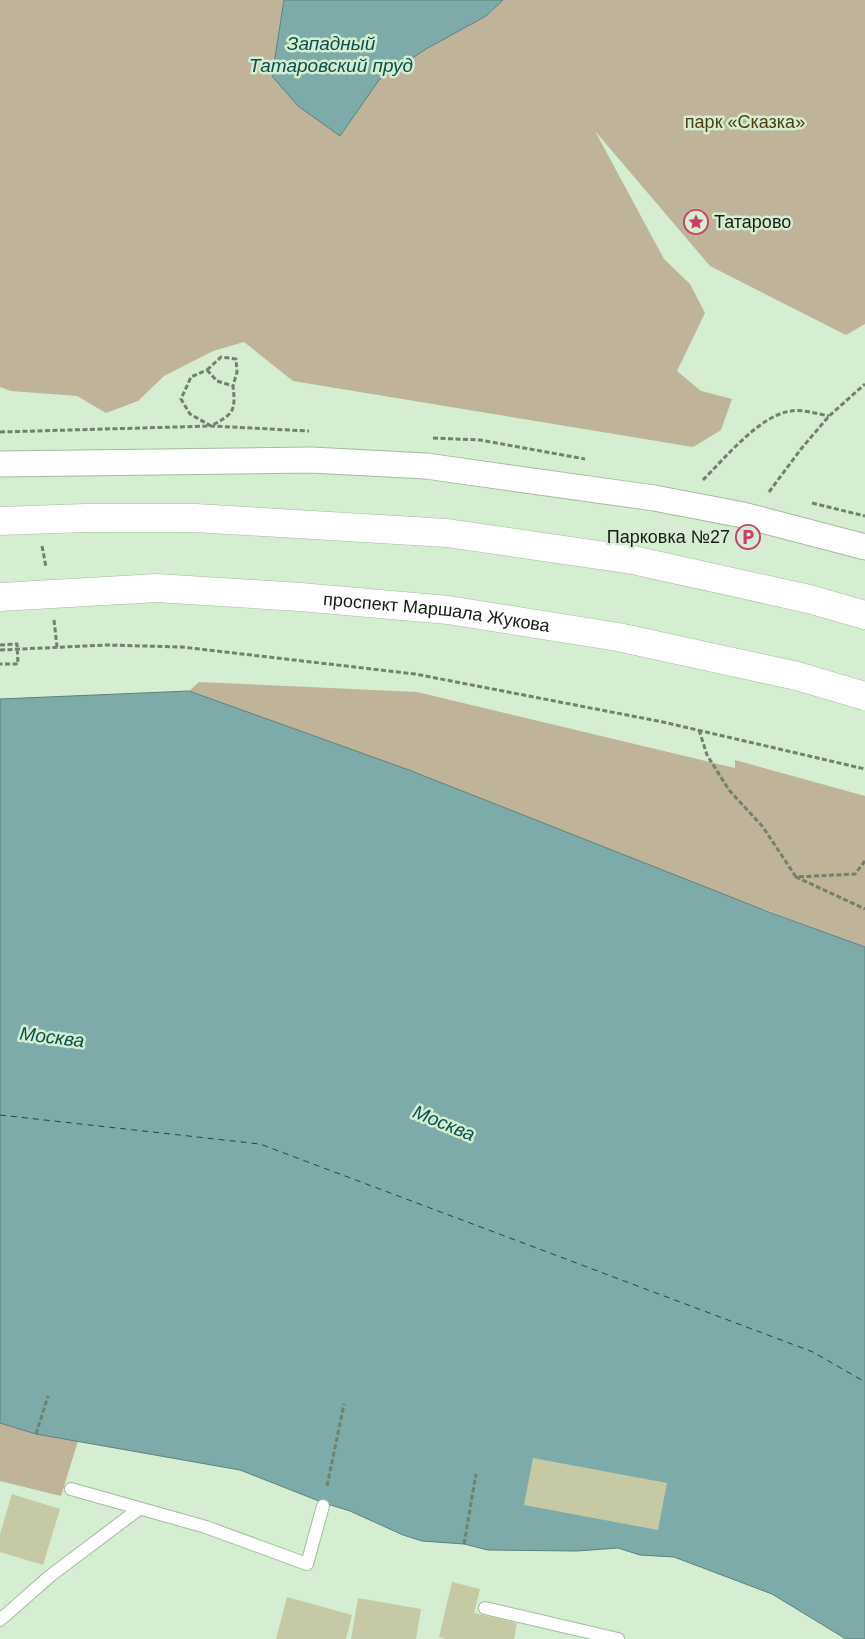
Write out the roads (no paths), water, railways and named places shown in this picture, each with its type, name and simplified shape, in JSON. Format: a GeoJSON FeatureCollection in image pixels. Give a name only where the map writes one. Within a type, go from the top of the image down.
{"type":"FeatureCollection","features":[{"type":"Feature","properties":{"kind":"main road"},"geometry":{"type":"LineString","coordinates":[[0,521],[86,518],[196,518],[447,533],[633,560],[809,599],[865,615]]}},
{"type":"Feature","properties":{"kind":"main road","name":"проспект Маршала Жукова"},"geometry":{"type":"LineString","coordinates":[[0,597],[157,588],[300,597],[448,610],[618,637],[797,676],[865,696]]}},
{"type":"Feature","properties":{"kind":"street"},"geometry":{"type":"LineString","coordinates":[[0,464],[311,460],[426,466],[654,498],[743,515],[865,548]]}},
{"type":"Feature","properties":{"kind":"lane"},"geometry":{"type":"LineString","coordinates":[[71,1489],[206,1527],[307,1564],[323,1506]]}},
{"type":"Feature","properties":{"kind":"lane"},"geometry":{"type":"LineString","coordinates":[[0,1620],[50,1576],[140,1509]]}},
{"type":"Feature","properties":{"kind":"lane"},"geometry":{"type":"LineString","coordinates":[[485,1608],[618,1639]]}},
{"type":"Feature","properties":{"kind":"water","name":"Западный Татаровский пруд"},"geometry":{"type":"Polygon","coordinates":[[[284,0],[503,0],[486,16],[426,49],[379,80],[340,136],[298,106],[272,76],[284,0]]]}},
{"type":"Feature","properties":{"kind":"water","name":"Москва"},"geometry":{"type":"Polygon","coordinates":[[[189,691],[409,770],[769,912],[865,947],[865,1639],[846,1639],[772,1594],[674,1557],[640,1555],[618,1548],[577,1551],[488,1550],[464,1544],[422,1541],[403,1535],[350,1511],[324,1503],[240,1470],[36,1434],[0,1423],[0,699],[189,691]]]}},
{"type":"Feature","properties":{"kind":"place","name":"Татарово"},"geometry":{"type":"Point","coordinates":[696,222]}},
{"type":"Feature","properties":{"kind":"place","name":"Парковка №27"},"geometry":{"type":"Point","coordinates":[748,537]}},
{"type":"Feature","properties":{"kind":"park label","name":"парк «Сказка»"},"geometry":{"type":"Point","coordinates":[745,122]}}]}
